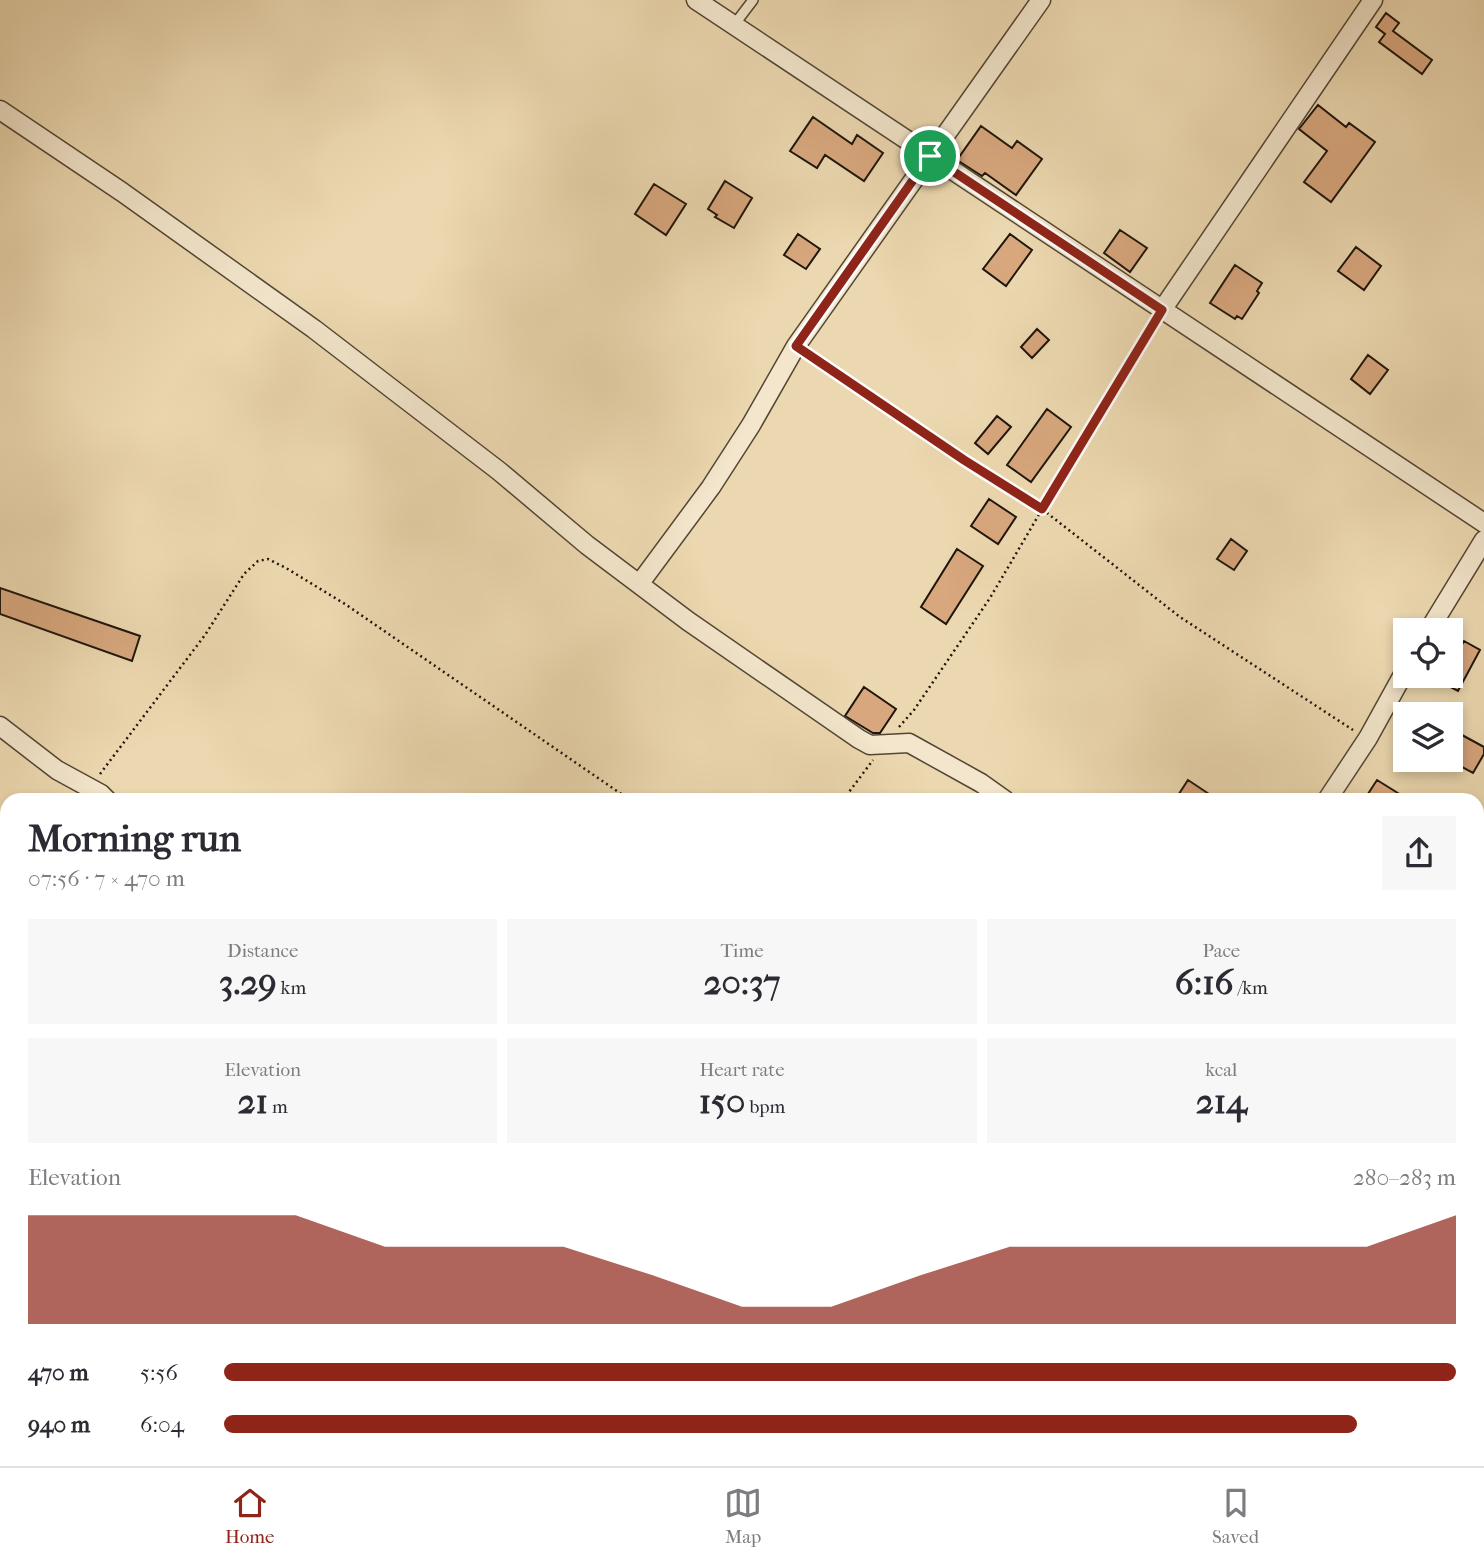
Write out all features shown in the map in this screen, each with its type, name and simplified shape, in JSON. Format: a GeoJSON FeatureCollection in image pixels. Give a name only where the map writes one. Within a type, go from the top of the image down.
{"type":"FeatureCollection","features":[{"type":"Feature","properties":{"kind":"street"},"geometry":{"type":"LineString","coordinates":[[696,0],[1484,523]]}},
{"type":"Feature","properties":{"kind":"street"},"geometry":{"type":"LineString","coordinates":[[640,583],[718,477],[796,346],[1041,0]]}},
{"type":"Feature","properties":{"kind":"street"},"geometry":{"type":"LineString","coordinates":[[1162,310],[1373,0]]}},
{"type":"Feature","properties":{"kind":"street"},"geometry":{"type":"LineString","coordinates":[[0,110],[122,192],[314,329],[499,471],[587,545],[688,621],[859,739],[870,745],[909,743],[995,793]]}},
{"type":"Feature","properties":{"kind":"street"},"geometry":{"type":"LineString","coordinates":[[1436,618],[1484,540]]}},
{"type":"Feature","properties":{"kind":"street"},"geometry":{"type":"LineString","coordinates":[[1332,793],[1368,738],[1396,688]]}},
{"type":"Feature","properties":{"kind":"street"},"geometry":{"type":"LineString","coordinates":[[0,726],[57,770],[96,793]]}},
{"type":"Feature","properties":{"kind":"lane"},"geometry":{"type":"LineString","coordinates":[[734,25],[753,0]]}},
{"type":"Feature","properties":{"kind":"path"},"geometry":{"type":"LineString","coordinates":[[848,793],[914,710],[990,598],[1162,310]]}},
{"type":"Feature","properties":{"kind":"path"},"geometry":{"type":"LineString","coordinates":[[796,346],[964,460],[1042,509],[1180,617],[1368,738]]}},
{"type":"Feature","properties":{"kind":"path"},"geometry":{"type":"LineString","coordinates":[[89,788],[205,635],[244,574],[258,561],[268,559],[345,604],[620,793]]}},
{"type":"Feature","properties":{"kind":"building"},"geometry":{"type":"Polygon","coordinates":[[[1386,13],[1399,23],[1393,31],[1432,60],[1422,74],[1379,42],[1385,34],[1376,27],[1386,13]]]}},
{"type":"Feature","properties":{"kind":"building"},"geometry":{"type":"Polygon","coordinates":[[[1318,105],[1346,127],[1349,123],[1375,142],[1331,202],[1304,182],[1327,151],[1299,129],[1318,105]]]}},
{"type":"Feature","properties":{"kind":"building"},"geometry":{"type":"Polygon","coordinates":[[[813,117],[852,144],[857,135],[883,153],[864,181],[825,155],[817,168],[790,151],[813,117]]]}},
{"type":"Feature","properties":{"kind":"building"},"geometry":{"type":"Polygon","coordinates":[[[981,126],[1012,148],[1017,141],[1042,159],[1016,195],[985,173],[982,176],[957,160],[981,126]]]}},
{"type":"Feature","properties":{"kind":"building"},"geometry":{"type":"Polygon","coordinates":[[[725,181],[752,198],[734,228],[715,217],[717,215],[708,209],[725,181]]]}},
{"type":"Feature","properties":{"kind":"building"},"geometry":{"type":"Polygon","coordinates":[[[654,184],[686,204],[666,235],[635,214],[654,184]]]}},
{"type":"Feature","properties":{"kind":"building"},"geometry":{"type":"Polygon","coordinates":[[[1120,230],[1147,248],[1130,272],[1104,253],[1120,230]]]}},
{"type":"Feature","properties":{"kind":"building"},"geometry":{"type":"Polygon","coordinates":[[[798,234],[820,249],[806,269],[784,255],[798,234]]]}},
{"type":"Feature","properties":{"kind":"building"},"geometry":{"type":"Polygon","coordinates":[[[1010,234],[1032,250],[1006,286],[983,269],[1010,234]]]}},
{"type":"Feature","properties":{"kind":"building"},"geometry":{"type":"Polygon","coordinates":[[[1356,247],[1381,266],[1364,290],[1338,271],[1356,247]]]}},
{"type":"Feature","properties":{"kind":"building"},"geometry":{"type":"Polygon","coordinates":[[[1235,265],[1262,283],[1257,291],[1259,293],[1242,319],[1237,316],[1235,319],[1210,303],[1235,265]]]}},
{"type":"Feature","properties":{"kind":"building"},"geometry":{"type":"Polygon","coordinates":[[[1037,329],[1049,340],[1032,358],[1021,347],[1037,329]]]}},
{"type":"Feature","properties":{"kind":"building"},"geometry":{"type":"Polygon","coordinates":[[[1368,355],[1388,370],[1370,394],[1351,379],[1368,355]]]}},
{"type":"Feature","properties":{"kind":"building"},"geometry":{"type":"Polygon","coordinates":[[[1047,409],[1071,427],[1031,482],[1007,465],[1047,409]]]}},
{"type":"Feature","properties":{"kind":"building"},"geometry":{"type":"Polygon","coordinates":[[[997,416],[1011,427],[988,454],[975,443],[997,416]]]}},
{"type":"Feature","properties":{"kind":"building"},"geometry":{"type":"Polygon","coordinates":[[[989,499],[1016,517],[998,544],[971,526],[989,499]]]}},
{"type":"Feature","properties":{"kind":"building"},"geometry":{"type":"Polygon","coordinates":[[[1231,539],[1247,551],[1234,570],[1217,559],[1231,539]]]}},
{"type":"Feature","properties":{"kind":"building"},"geometry":{"type":"Polygon","coordinates":[[[957,549],[983,566],[946,624],[921,607],[957,549]]]}},
{"type":"Feature","properties":{"kind":"building"},"geometry":{"type":"Polygon","coordinates":[[[0,588],[140,636],[132,661],[0,614],[0,588]]]}},
{"type":"Feature","properties":{"kind":"building"},"geometry":{"type":"Polygon","coordinates":[[[1463,643],[1480,650],[1463,682],[1463,643]]]}},
{"type":"Feature","properties":{"kind":"building"},"geometry":{"type":"Polygon","coordinates":[[[864,687],[896,709],[880,733],[873,733],[845,716],[864,687]]]}},
{"type":"Feature","properties":{"kind":"building"},"geometry":{"type":"Polygon","coordinates":[[[1463,736],[1484,747],[1484,754],[1473,773],[1463,768],[1463,736]]]}},
{"type":"Feature","properties":{"kind":"building"},"geometry":{"type":"Polygon","coordinates":[[[1188,780],[1208,793],[1180,793],[1188,780]]]}},
{"type":"Feature","properties":{"kind":"building"},"geometry":{"type":"Polygon","coordinates":[[[1377,780],[1398,793],[1369,793],[1377,780]]]}},
{"type":"Feature","properties":{"kind":"route"},"geometry":{"type":"LineString","coordinates":[[930,156],[1162,310],[1042,509],[964,460],[796,346],[930,156]]}}]}
